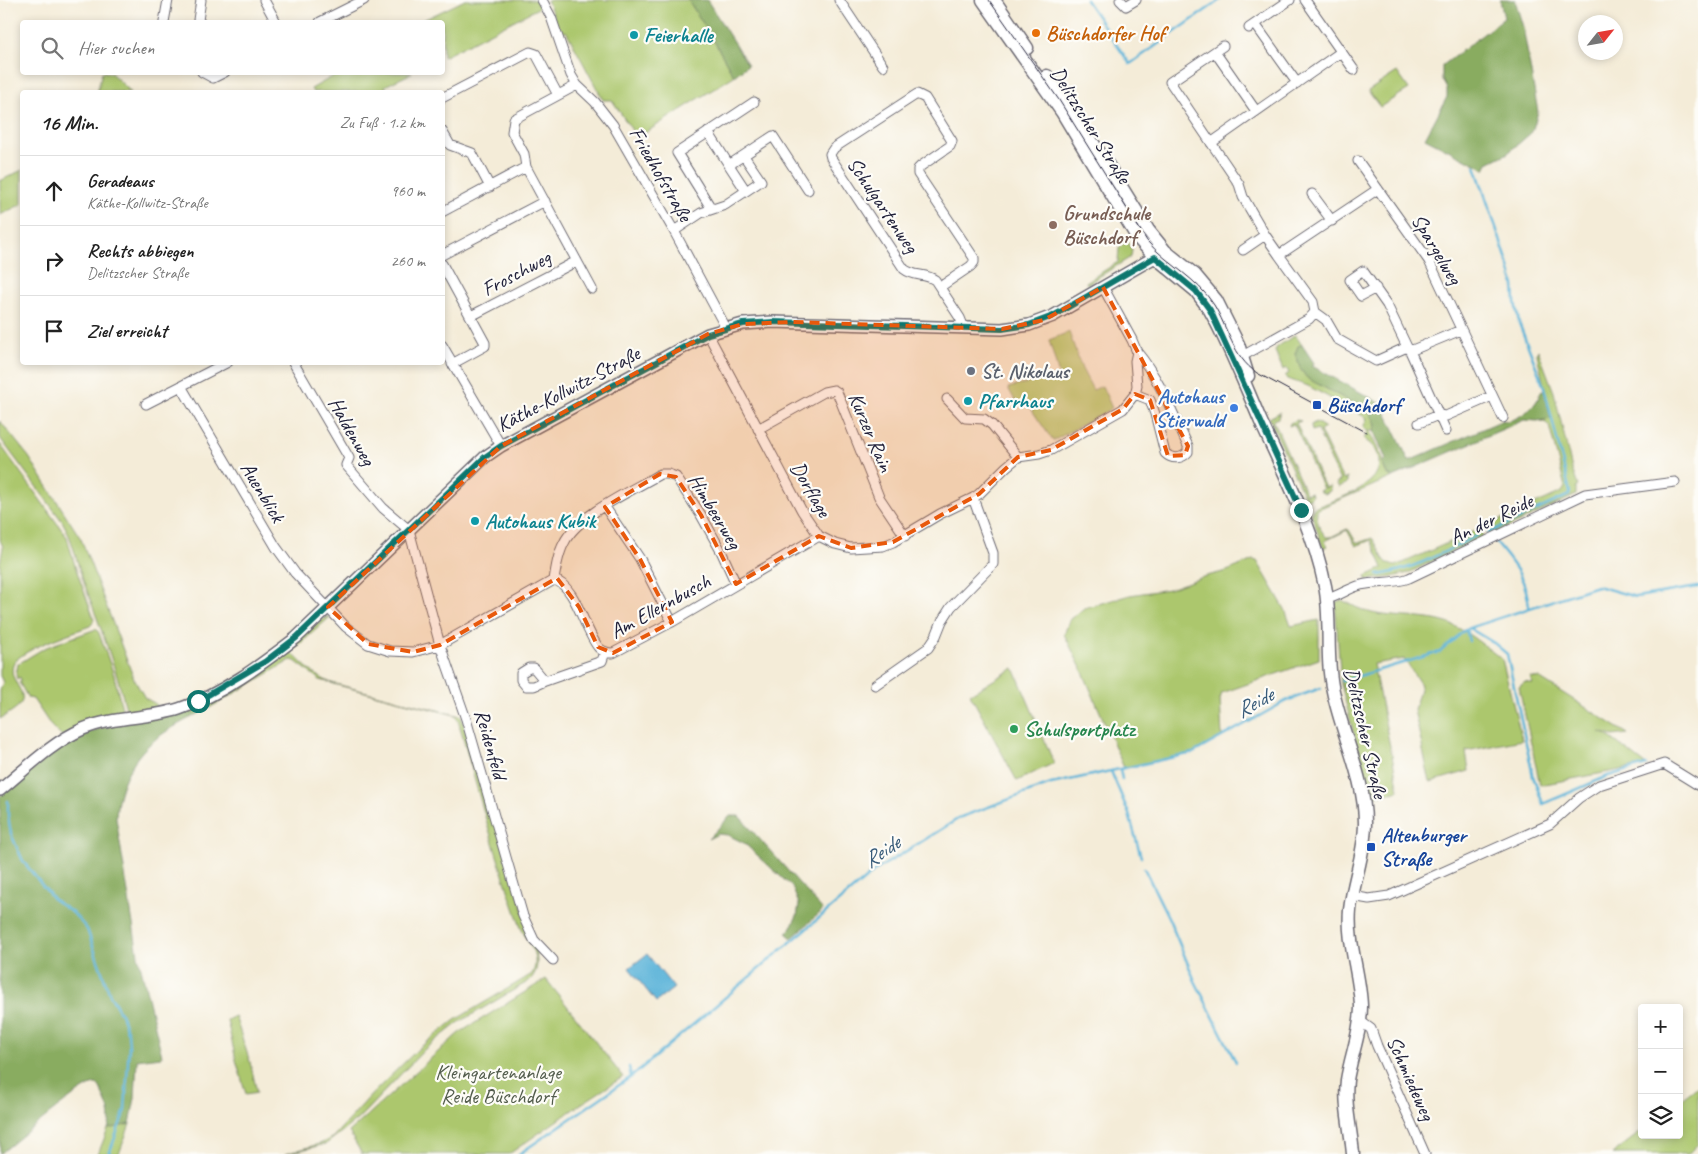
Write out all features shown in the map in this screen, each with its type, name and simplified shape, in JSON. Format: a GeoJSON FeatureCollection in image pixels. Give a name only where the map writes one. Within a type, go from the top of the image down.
{"type":"FeatureCollection","features":[{"type":"Feature","properties":{"kind":"main road","name":"Delitzscher Straße"},"geometry":{"type":"LineString","coordinates":[[983,0],[1062,112],[1138,237],[1160,254],[1204,300],[1238,358],[1260,420],[1309,532],[1320,567],[1327,599],[1331,684],[1335,704],[1359,780],[1364,809],[1364,841],[1350,912],[1351,940],[1361,1006],[1360,1021],[1346,1094],[1353,1154]]}},
{"type":"Feature","properties":{"kind":"main road","name":"Delitzscher Straße"},"geometry":{"type":"LineString","coordinates":[[999,2],[1148,230],[1160,254]]}},
{"type":"Feature","properties":{"kind":"main road"},"geometry":{"type":"LineString","coordinates":[[1101,179],[1110,199],[1139,247],[1140,256]]}},
{"type":"Feature","properties":{"kind":"street"},"geometry":{"type":"LineString","coordinates":[[164,20],[168,0]]}},
{"type":"Feature","properties":{"kind":"street"},"geometry":{"type":"LineString","coordinates":[[198,20],[201,0]]}},
{"type":"Feature","properties":{"kind":"street"},"geometry":{"type":"LineString","coordinates":[[264,0],[275,20]]}},
{"type":"Feature","properties":{"kind":"street"},"geometry":{"type":"LineString","coordinates":[[340,0],[345,10]]}},
{"type":"Feature","properties":{"kind":"street"},"geometry":{"type":"LineString","coordinates":[[324,20],[364,0]]}},
{"type":"Feature","properties":{"kind":"street","name":"Friedhofstraße"},"geometry":{"type":"LineString","coordinates":[[542,0],[551,17],[577,85],[595,102],[609,120],[674,231],[726,328]]}},
{"type":"Feature","properties":{"kind":"street"},"geometry":{"type":"LineString","coordinates":[[839,0],[883,66]]}},
{"type":"Feature","properties":{"kind":"street"},"geometry":{"type":"LineString","coordinates":[[1120,0],[1126,6],[1136,0]]}},
{"type":"Feature","properties":{"kind":"street"},"geometry":{"type":"LineString","coordinates":[[1290,0],[1252,26],[1297,83]]}},
{"type":"Feature","properties":{"kind":"street"},"geometry":{"type":"LineString","coordinates":[[1305,0],[1354,70]]}},
{"type":"Feature","properties":{"kind":"street"},"geometry":{"type":"LineString","coordinates":[[1223,46],[1170,82],[1239,184],[1243,197],[1265,235],[1313,302],[1315,312],[1326,320],[1337,339],[1376,361],[1461,330]]}},
{"type":"Feature","properties":{"kind":"street"},"geometry":{"type":"LineString","coordinates":[[445,96],[530,52],[536,54],[558,95],[577,85]]}},
{"type":"Feature","properties":{"kind":"street"},"geometry":{"type":"LineString","coordinates":[[1214,52],[1256,111]]}},
{"type":"Feature","properties":{"kind":"street"},"geometry":{"type":"LineString","coordinates":[[1211,143],[1341,52]]}},
{"type":"Feature","properties":{"kind":"street"},"geometry":{"type":"LineString","coordinates":[[208,75],[213,78],[218,75]]}},
{"type":"Feature","properties":{"kind":"street","name":"Schulgartenweg"},"geometry":{"type":"LineString","coordinates":[[940,287],[971,266],[974,258],[918,174],[921,166],[950,146],[952,141],[925,98],[917,94],[834,148],[830,154],[904,269],[910,274],[930,277],[934,280],[960,318],[964,328]]}},
{"type":"Feature","properties":{"kind":"street","name":"Froschweg"},"geometry":{"type":"LineString","coordinates":[[558,95],[514,119],[512,132],[524,154],[526,167],[592,289]]}},
{"type":"Feature","properties":{"kind":"street"},"geometry":{"type":"LineString","coordinates":[[711,208],[677,152],[754,102]]}},
{"type":"Feature","properties":{"kind":"street"},"geometry":{"type":"LineString","coordinates":[[708,132],[746,191]]}},
{"type":"Feature","properties":{"kind":"street"},"geometry":{"type":"LineString","coordinates":[[445,136],[450,145],[472,153],[490,187]]}},
{"type":"Feature","properties":{"kind":"street"},"geometry":{"type":"LineString","coordinates":[[729,165],[773,136],[808,190]]}},
{"type":"Feature","properties":{"kind":"street"},"geometry":{"type":"LineString","coordinates":[[674,231],[701,213],[711,208],[725,205],[761,181],[744,156]]}},
{"type":"Feature","properties":{"kind":"street","name":"Spargelweg"},"geometry":{"type":"LineString","coordinates":[[1358,161],[1428,261],[1503,418]]}},
{"type":"Feature","properties":{"kind":"street"},"geometry":{"type":"LineString","coordinates":[[445,210],[526,167]]}},
{"type":"Feature","properties":{"kind":"street"},"geometry":{"type":"LineString","coordinates":[[1280,256],[1378,190]]}},
{"type":"Feature","properties":{"kind":"street"},"geometry":{"type":"LineString","coordinates":[[1312,194],[1332,221]]}},
{"type":"Feature","properties":{"kind":"street"},"geometry":{"type":"LineString","coordinates":[[445,253],[545,201]]}},
{"type":"Feature","properties":{"kind":"street"},"geometry":{"type":"LineString","coordinates":[[1243,250],[1265,235]]}},
{"type":"Feature","properties":{"kind":"street","name":"Käthe-Kollwitz-Straße"},"geometry":{"type":"LineString","coordinates":[[0,790],[54,746],[81,730],[95,724],[179,709],[198,701],[266,661],[296,638],[485,457],[501,446],[708,334],[743,324],[773,322],[1002,329],[1029,325],[1053,316],[1160,254]]}},
{"type":"Feature","properties":{"kind":"street"},"geometry":{"type":"LineString","coordinates":[[1124,275],[1135,265],[1140,256]]}},
{"type":"Feature","properties":{"kind":"street","name":"Froschweg"},"geometry":{"type":"LineString","coordinates":[[471,316],[577,260]]}},
{"type":"Feature","properties":{"kind":"street","name":"Froschweg"},"geometry":{"type":"LineString","coordinates":[[445,269],[486,343],[484,346],[452,364]]}},
{"type":"Feature","properties":{"kind":"street"},"geometry":{"type":"LineString","coordinates":[[1103,287],[1137,352],[1149,369],[1184,437],[1188,446],[1188,452],[1185,456],[1172,458],[1165,453],[1150,400],[1135,394]]}},
{"type":"Feature","properties":{"kind":"street"},"geometry":{"type":"LineString","coordinates":[[1376,288],[1387,305],[1446,431]]}},
{"type":"Feature","properties":{"kind":"street"},"geometry":{"type":"LineString","coordinates":[[1238,358],[1309,319],[1315,312]]}},
{"type":"Feature","properties":{"kind":"street","name":"Dorflage"},"geometry":{"type":"LineString","coordinates":[[708,334],[802,511],[819,536],[835,544],[860,548],[883,546],[905,536],[940,514],[980,494],[1018,457]]}},
{"type":"Feature","properties":{"kind":"street"},"geometry":{"type":"LineString","coordinates":[[445,351],[501,446]]}},
{"type":"Feature","properties":{"kind":"street"},"geometry":{"type":"LineString","coordinates":[[947,399],[965,418],[984,419],[992,425],[1018,457],[1039,454],[1051,450],[1123,409],[1130,402],[1135,394],[1135,361],[1137,352]]}},
{"type":"Feature","properties":{"kind":"street"},"geometry":{"type":"LineString","coordinates":[[146,404],[222,365]]}},
{"type":"Feature","properties":{"kind":"street","name":"Haldenweg"},"geometry":{"type":"LineString","coordinates":[[295,365],[349,458],[346,465],[383,508],[409,530]]}},
{"type":"Feature","properties":{"kind":"street","name":"Auenblick"},"geometry":{"type":"LineString","coordinates":[[181,386],[276,547],[295,573],[346,627],[368,644],[390,651],[414,652],[440,645]]}},
{"type":"Feature","properties":{"kind":"street","name":"Kurzer Rain"},"geometry":{"type":"LineString","coordinates":[[758,429],[824,392],[834,390],[837,392],[879,497],[905,536]]}},
{"type":"Feature","properties":{"kind":"street"},"geometry":{"type":"LineString","coordinates":[[1419,423],[1438,415],[1446,416],[1492,396]]}},
{"type":"Feature","properties":{"kind":"street","name":"Himbeerweg"},"geometry":{"type":"LineString","coordinates":[[554,580],[558,558],[565,541],[576,527],[590,515],[660,474],[668,474],[676,477],[701,515],[721,551],[736,584]]}},
{"type":"Feature","properties":{"kind":"street","name":"An der Reide"},"geometry":{"type":"LineString","coordinates":[[1327,599],[1339,596],[1362,585],[1401,581],[1409,578],[1585,494],[1675,482]]}},
{"type":"Feature","properties":{"kind":"street"},"geometry":{"type":"LineString","coordinates":[[875,685],[928,648],[951,607],[993,564],[993,554],[973,498]]}},
{"type":"Feature","properties":{"kind":"street"},"geometry":{"type":"LineString","coordinates":[[604,507],[640,559],[672,622]]}},
{"type":"Feature","properties":{"kind":"street","name":"Reidenfeld"},"geometry":{"type":"LineString","coordinates":[[409,530],[440,645],[466,719],[527,928],[534,940],[553,960]]}},
{"type":"Feature","properties":{"kind":"street","name":"Am Ellernbusch"},"geometry":{"type":"LineString","coordinates":[[554,580],[560,581],[579,607],[598,647],[605,652],[613,653],[672,622],[819,536]]}},
{"type":"Feature","properties":{"kind":"street"},"geometry":{"type":"LineString","coordinates":[[440,645],[554,580]]}},
{"type":"Feature","properties":{"kind":"street"},"geometry":{"type":"LineString","coordinates":[[545,681],[602,661],[605,652]]}},
{"type":"Feature","properties":{"kind":"street"},"geometry":{"type":"LineString","coordinates":[[1352,896],[1369,899],[1389,896],[1550,824],[1579,798],[1599,785],[1664,764],[1698,785]]}},
{"type":"Feature","properties":{"kind":"street","name":"Schmiedeweg"},"geometry":{"type":"LineString","coordinates":[[1360,1021],[1371,1029],[1425,1154]]}},
{"type":"Feature","properties":{"kind":"highlighted area"},"geometry":{"type":"Polygon","coordinates":[[[1103,287],[1188,446],[1185,455],[1168,456],[1150,400],[1135,394],[1123,409],[1051,450],[1018,457],[979,494],[893,542],[851,548],[819,536],[736,584],[701,515],[676,477],[660,474],[605,507],[640,559],[672,622],[613,653],[598,647],[579,607],[557,578],[440,645],[413,652],[368,644],[328,607],[501,446],[708,334],[743,324],[793,322],[1002,329],[1044,320],[1103,287]]]}},
{"type":"Feature","properties":{"kind":"green space"},"geometry":{"type":"Polygon","coordinates":[[[465,0],[542,0],[544,5],[445,56],[445,20],[423,20],[465,0]]]}},
{"type":"Feature","properties":{"kind":"green space"},"geometry":{"type":"Polygon","coordinates":[[[547,0],[688,0],[734,76],[637,138],[612,100],[603,100],[566,31],[561,34],[547,0]]]}},
{"type":"Feature","properties":{"kind":"green space"},"geometry":{"type":"Polygon","coordinates":[[[688,0],[707,0],[748,65],[734,76],[710,34],[688,0]]]}},
{"type":"Feature","properties":{"kind":"green space"},"geometry":{"type":"Polygon","coordinates":[[[1500,0],[1515,0],[1523,27],[1538,112],[1532,132],[1508,153],[1488,163],[1485,169],[1425,138],[1447,97],[1447,89],[1442,80],[1442,66],[1504,18],[1500,0]]]}},
{"type":"Feature","properties":{"kind":"green space"},"geometry":{"type":"Polygon","coordinates":[[[1397,72],[1409,89],[1380,107],[1368,91],[1397,72]]]}},
{"type":"Feature","properties":{"kind":"green space"},"geometry":{"type":"Polygon","coordinates":[[[101,75],[113,75],[129,90],[98,90],[101,75]]]}},
{"type":"Feature","properties":{"kind":"green space"},"geometry":{"type":"Polygon","coordinates":[[[336,75],[408,75],[385,86],[387,90],[311,89],[336,75]]]}},
{"type":"Feature","properties":{"kind":"green space"},"geometry":{"type":"Polygon","coordinates":[[[20,171],[20,205],[0,215],[0,181],[20,171]]]}},
{"type":"Feature","properties":{"kind":"green space"},"geometry":{"type":"Polygon","coordinates":[[[1127,241],[1132,250],[1131,257],[1087,284],[1086,282],[1118,262],[1119,248],[1127,241]]]}},
{"type":"Feature","properties":{"kind":"green space"},"geometry":{"type":"Polygon","coordinates":[[[1069,332],[1082,369],[1093,390],[1102,386],[1112,408],[1053,441],[1029,406],[1018,406],[1008,388],[1059,375],[1049,340],[1069,332]]]}},
{"type":"Feature","properties":{"kind":"green space"},"geometry":{"type":"Polygon","coordinates":[[[1295,335],[1302,345],[1298,346],[1295,354],[1301,370],[1307,378],[1367,411],[1374,420],[1374,432],[1371,430],[1370,432],[1387,474],[1393,477],[1318,509],[1318,523],[1326,537],[1331,537],[1347,529],[1356,542],[1372,538],[1384,559],[1391,565],[1396,566],[1562,492],[1565,487],[1549,426],[1540,421],[1551,418],[1537,354],[1538,350],[1554,392],[1572,469],[1578,486],[1576,487],[1576,495],[1489,536],[1486,529],[1481,531],[1483,537],[1408,573],[1367,580],[1366,576],[1383,568],[1371,540],[1356,546],[1347,530],[1325,541],[1327,546],[1323,548],[1311,513],[1314,508],[1365,485],[1378,470],[1379,461],[1376,451],[1364,439],[1368,431],[1363,428],[1367,418],[1308,386],[1287,379],[1285,376],[1289,373],[1286,368],[1283,370],[1275,351],[1277,347],[1295,335]]]}},
{"type":"Feature","properties":{"kind":"green space"},"geometry":{"type":"Polygon","coordinates":[[[1302,345],[1314,363],[1312,366],[1382,404],[1409,461],[1503,420],[1507,421],[1516,418],[1534,405],[1544,389],[1551,419],[1524,420],[1393,477],[1387,474],[1382,463],[1386,459],[1374,432],[1376,425],[1374,419],[1367,411],[1307,378],[1301,370],[1295,354],[1298,346],[1302,345]]]}},
{"type":"Feature","properties":{"kind":"green space"},"geometry":{"type":"Polygon","coordinates":[[[1280,412],[1278,418],[1273,420],[1273,424],[1275,424],[1306,494],[1311,492],[1312,496],[1309,499],[1305,498],[1269,418],[1280,412]]]}},
{"type":"Feature","properties":{"kind":"green space"},"geometry":{"type":"Polygon","coordinates":[[[1297,420],[1301,421],[1296,423],[1325,488],[1330,486],[1330,491],[1325,494],[1319,491],[1323,489],[1294,424],[1289,426],[1290,423],[1297,420]]]}},
{"type":"Feature","properties":{"kind":"green space"},"geometry":{"type":"Polygon","coordinates":[[[0,421],[29,457],[81,539],[134,679],[145,698],[156,704],[155,711],[61,736],[51,726],[33,699],[28,698],[19,682],[21,681],[20,677],[17,679],[18,664],[44,648],[96,629],[114,675],[123,713],[127,713],[112,662],[69,535],[62,521],[0,438],[0,421]]]}},
{"type":"Feature","properties":{"kind":"green space"},"geometry":{"type":"Polygon","coordinates":[[[1316,422],[1325,428],[1320,431],[1343,480],[1347,478],[1347,483],[1339,487],[1336,483],[1340,481],[1317,429],[1312,431],[1311,425],[1316,422]]]}},
{"type":"Feature","properties":{"kind":"green space"},"geometry":{"type":"Polygon","coordinates":[[[0,444],[67,537],[94,619],[90,626],[37,647],[27,652],[14,663],[12,669],[22,694],[21,703],[0,719],[0,691],[3,682],[0,676],[0,564],[3,547],[0,540],[0,444]]]}},
{"type":"Feature","properties":{"kind":"green space"},"geometry":{"type":"Polygon","coordinates":[[[1253,560],[1257,561],[1285,609],[1291,626],[1319,620],[1319,659],[1222,693],[1220,699],[1222,736],[1193,753],[1124,768],[1082,670],[1064,634],[1070,620],[1084,608],[1130,595],[1169,589],[1227,571],[1253,560]]]}},
{"type":"Feature","properties":{"kind":"green space"},"geometry":{"type":"Polygon","coordinates":[[[1342,600],[1373,613],[1430,619],[1447,623],[1469,634],[1502,659],[1522,740],[1466,751],[1469,771],[1430,782],[1414,710],[1421,685],[1404,659],[1373,664],[1399,790],[1370,798],[1341,684],[1335,603],[1342,600]]]}},
{"type":"Feature","properties":{"kind":"green space"},"geometry":{"type":"Polygon","coordinates":[[[331,616],[291,652],[311,671],[332,683],[320,680],[291,660],[211,707],[208,700],[326,617],[331,616]]]}},
{"type":"Feature","properties":{"kind":"green space","name":"Schulsportplatz"},"geometry":{"type":"Polygon","coordinates":[[[1014,668],[1054,763],[1017,781],[970,694],[1014,668]]]}},
{"type":"Feature","properties":{"kind":"green space"},"geometry":{"type":"Polygon","coordinates":[[[1530,677],[1539,678],[1628,734],[1613,736],[1600,732],[1607,735],[1646,765],[1540,785],[1519,687],[1525,682],[1533,684],[1530,677]]]}},
{"type":"Feature","properties":{"kind":"green space"},"geometry":{"type":"Polygon","coordinates":[[[385,697],[461,716],[535,947],[536,969],[529,981],[458,1023],[425,1049],[358,1119],[326,1144],[285,1154],[322,1143],[333,1137],[373,1093],[418,1049],[455,1020],[532,974],[535,967],[534,954],[520,925],[503,874],[458,720],[455,715],[385,697]]]}},
{"type":"Feature","properties":{"kind":"green space"},"geometry":{"type":"Polygon","coordinates":[[[208,700],[211,707],[165,733],[151,743],[137,758],[126,777],[117,807],[116,818],[138,955],[162,1056],[137,1060],[135,1098],[130,1124],[108,1129],[110,1116],[101,1089],[96,1084],[89,1086],[64,1103],[0,1154],[0,796],[62,746],[87,732],[208,700]]]}},
{"type":"Feature","properties":{"kind":"green space"},"geometry":{"type":"Polygon","coordinates":[[[730,816],[739,816],[823,910],[792,938],[787,934],[797,916],[799,904],[792,887],[744,843],[728,835],[718,834],[708,839],[730,816]]]}},
{"type":"Feature","properties":{"kind":"green space","name":"Kleingartenanlage Reide Büschdorf"},"geometry":{"type":"Polygon","coordinates":[[[546,979],[623,1077],[509,1154],[362,1154],[349,1132],[459,1033],[546,979]]]}},
{"type":"Feature","properties":{"kind":"green space"},"geometry":{"type":"Polygon","coordinates":[[[235,1016],[250,1062],[257,1092],[246,1094],[236,1060],[227,1020],[235,1016]]]}},
{"type":"Feature","properties":{"kind":"green space"},"geometry":{"type":"Polygon","coordinates":[[[1698,1086],[1698,1144],[1688,1154],[1612,1154],[1638,1134],[1638,1139],[1683,1139],[1683,1098],[1698,1086]]]}},
{"type":"Feature","properties":{"kind":"green space"},"geometry":{"type":"Polygon","coordinates":[[[130,1124],[119,1154],[98,1154],[108,1129],[130,1124]]]}},
{"type":"Feature","properties":{"kind":"water"},"geometry":{"type":"Polygon","coordinates":[[[647,954],[674,988],[656,1002],[629,968],[647,954]]]}},
{"type":"Feature","properties":{"kind":"waterway"},"geometry":{"type":"LineString","coordinates":[[1086,0],[1130,64],[1220,0]]}},
{"type":"Feature","properties":{"kind":"waterway"},"geometry":{"type":"LineString","coordinates":[[1475,166],[1508,263],[1514,285],[1519,323],[1544,387],[1570,492],[1569,495],[1488,533]]}},
{"type":"Feature","properties":{"kind":"waterway"},"geometry":{"type":"LineString","coordinates":[[1378,575],[1391,573],[1417,564],[1478,535]]}},
{"type":"Feature","properties":{"kind":"waterway"},"geometry":{"type":"LineString","coordinates":[[1494,540],[1518,571],[1525,587],[1529,607]]}},
{"type":"Feature","properties":{"kind":"waterway","name":"Reide"},"geometry":{"type":"LineString","coordinates":[[1342,681],[1440,652],[1466,629],[1597,586],[1636,597],[1698,587]]}},
{"type":"Feature","properties":{"kind":"waterway"},"geometry":{"type":"LineString","coordinates":[[1469,628],[1494,643],[1507,654],[1533,776],[1543,804],[1608,776],[1646,765]]}},
{"type":"Feature","properties":{"kind":"waterway"},"geometry":{"type":"LineString","coordinates":[[1466,629],[1469,641]]}},
{"type":"Feature","properties":{"kind":"waterway","name":"Reide"},"geometry":{"type":"LineString","coordinates":[[519,1154],[631,1077],[876,870],[961,817],[1051,784],[1193,753],[1286,701],[1321,688]]}},
{"type":"Feature","properties":{"kind":"waterway"},"geometry":{"type":"LineString","coordinates":[[1120,770],[1122,779]]}},
{"type":"Feature","properties":{"kind":"waterway"},"geometry":{"type":"LineString","coordinates":[[1111,771],[1129,814],[1141,857]]}},
{"type":"Feature","properties":{"kind":"waterway"},"geometry":{"type":"LineString","coordinates":[[8,801],[11,834],[23,861],[54,900],[73,913],[87,929],[110,995],[121,1014],[128,1033],[129,1046],[125,1110],[109,1154]]}},
{"type":"Feature","properties":{"kind":"waterway"},"geometry":{"type":"LineString","coordinates":[[1144,868],[1169,919],[1195,981],[1236,1062]]}},
{"type":"Feature","properties":{"kind":"waterway"},"geometry":{"type":"LineString","coordinates":[[629,1067],[631,1077]]}},
{"type":"Feature","properties":{"kind":"tram line"},"geometry":{"type":"LineString","coordinates":[[989,0],[1059,100],[1147,241],[1207,295],[1242,359],[1257,373],[1366,432]]}},
{"type":"Feature","properties":{"kind":"place","name":"Büschdorfer Hof"},"geometry":{"type":"Point","coordinates":[1036,33]}},
{"type":"Feature","properties":{"kind":"place","name":"Feierhalle"},"geometry":{"type":"Point","coordinates":[634,35]}},
{"type":"Feature","properties":{"kind":"place","name":"Grundschule Büschdorf"},"geometry":{"type":"Point","coordinates":[1053,225]}},
{"type":"Feature","properties":{"kind":"place","name":"St. Nikolaus"},"geometry":{"type":"Point","coordinates":[971,371]}},
{"type":"Feature","properties":{"kind":"place","name":"Pfarrhaus"},"geometry":{"type":"Point","coordinates":[968,401]}},
{"type":"Feature","properties":{"kind":"place","name":"Büschdorf"},"geometry":{"type":"Point","coordinates":[1317,405]}},
{"type":"Feature","properties":{"kind":"place","name":"Autohaus Stierwald"},"geometry":{"type":"Point","coordinates":[1234,408]}},
{"type":"Feature","properties":{"kind":"place","name":"Autohaus Kubik"},"geometry":{"type":"Point","coordinates":[475,521]}},
{"type":"Feature","properties":{"kind":"place","name":"Schulsportplatz"},"geometry":{"type":"Point","coordinates":[1014,729]}},
{"type":"Feature","properties":{"kind":"place","name":"Altenburger Straße"},"geometry":{"type":"Point","coordinates":[1371,847]}},
{"type":"Feature","properties":{"kind":"route"},"geometry":{"type":"LineString","coordinates":[[198,701],[266,661],[296,638],[485,457],[501,446],[708,334],[743,324],[793,322],[1016,328],[1053,316],[1155,257],[1185,280],[1204,300],[1210,310],[1301,510]]}}]}
